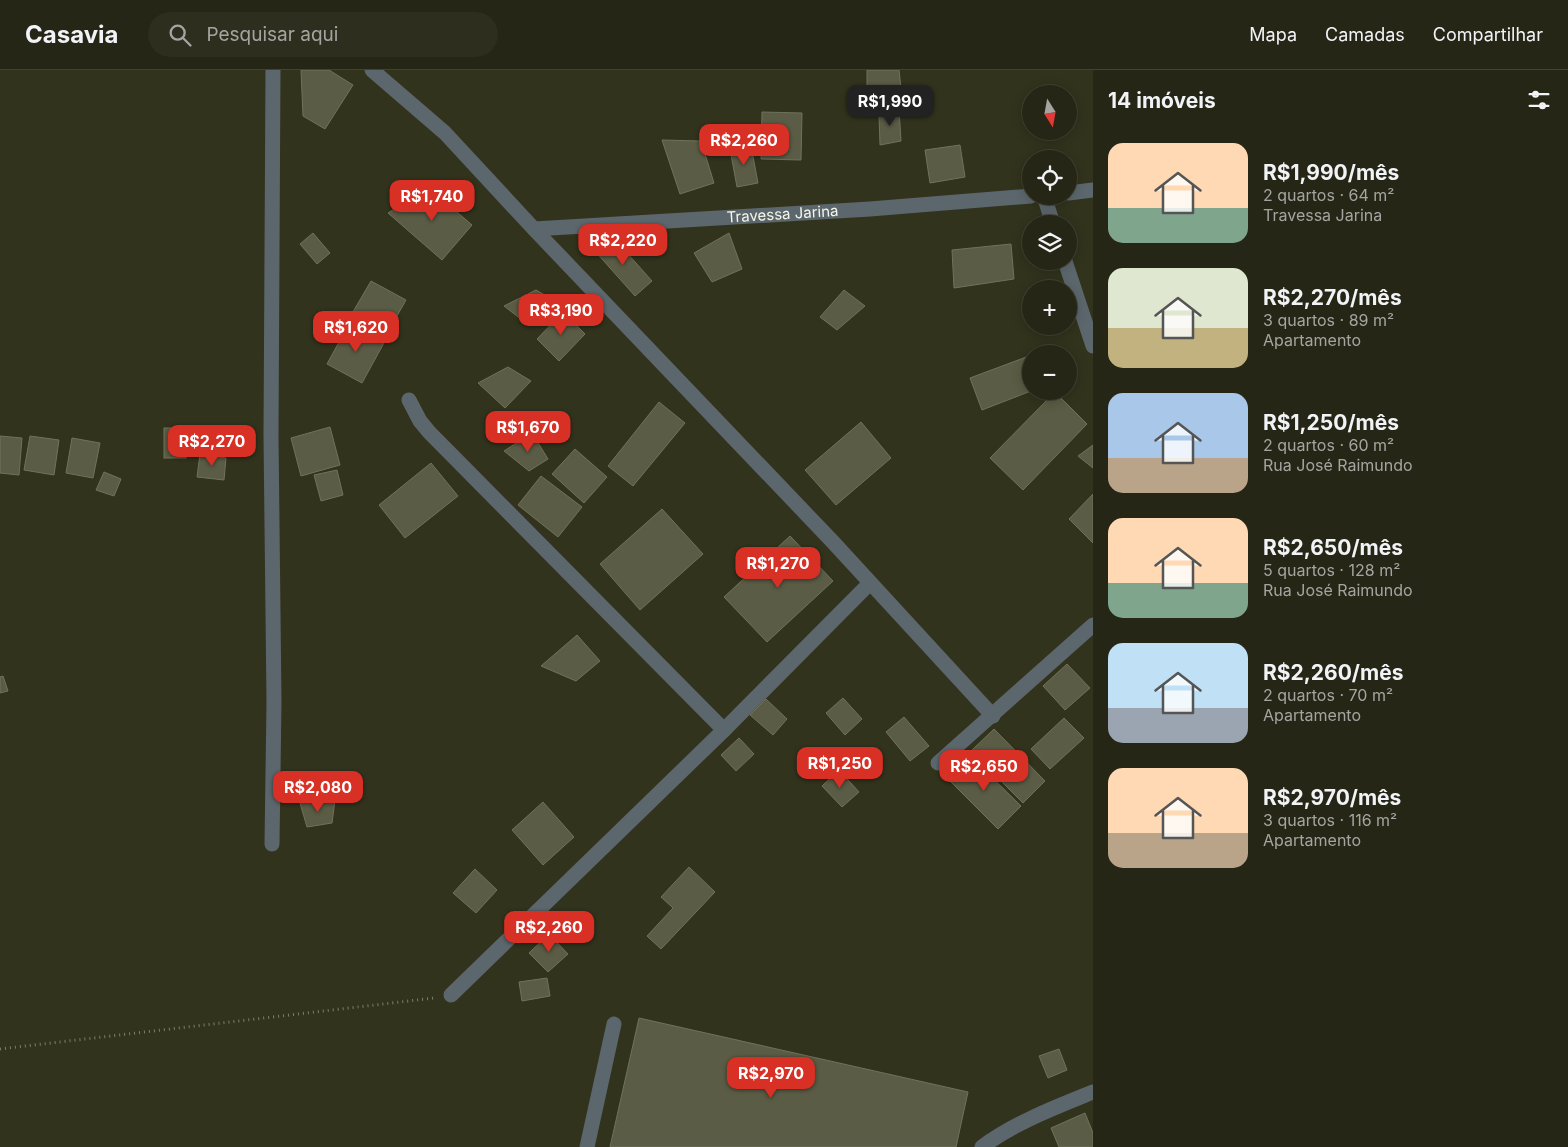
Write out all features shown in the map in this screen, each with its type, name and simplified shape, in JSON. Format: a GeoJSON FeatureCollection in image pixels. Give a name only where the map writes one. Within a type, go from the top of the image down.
{"type":"FeatureCollection","features":[{"type":"Feature","properties":{"kind":"street"},"geometry":{"type":"LineString","coordinates":[[272,70],[271,445],[274,702],[272,844]]}},
{"type":"Feature","properties":{"kind":"street"},"geometry":{"type":"LineString","coordinates":[[372,70],[445,133],[870,582],[993,716]]}},
{"type":"Feature","properties":{"kind":"street"},"geometry":{"type":"LineString","coordinates":[[1077,192],[1093,190]]}},
{"type":"Feature","properties":{"kind":"street","name":"Travessa Jarina"},"geometry":{"type":"LineString","coordinates":[[534,229],[880,208],[1022,197]]}},
{"type":"Feature","properties":{"kind":"street"},"geometry":{"type":"LineString","coordinates":[[1068,270],[1093,346]]}},
{"type":"Feature","properties":{"kind":"street"},"geometry":{"type":"LineString","coordinates":[[408,400],[429,432],[724,730]]}},
{"type":"Feature","properties":{"kind":"street"},"geometry":{"type":"LineString","coordinates":[[451,995],[724,730],[870,582]]}},
{"type":"Feature","properties":{"kind":"street"},"geometry":{"type":"LineString","coordinates":[[938,763],[1093,625]]}},
{"type":"Feature","properties":{"kind":"street"},"geometry":{"type":"LineString","coordinates":[[587,1147],[614,1024]]}},
{"type":"Feature","properties":{"kind":"street"},"geometry":{"type":"LineString","coordinates":[[982,1147],[998,1142],[1054,1109],[1093,1092]]}},
{"type":"Feature","properties":{"kind":"path"},"geometry":{"type":"LineString","coordinates":[[0,1049],[435,998]]}},
{"type":"Feature","properties":{"kind":"building"},"geometry":{"type":"Polygon","coordinates":[[[301,70],[329,70],[353,85],[325,129],[303,116],[301,70]]]}},
{"type":"Feature","properties":{"kind":"building"},"geometry":{"type":"Polygon","coordinates":[[[867,70],[899,70],[902,97],[867,102],[867,70]]]}},
{"type":"Feature","properties":{"kind":"building"},"geometry":{"type":"Polygon","coordinates":[[[899,109],[901,141],[880,145],[879,114],[899,109]]]}},
{"type":"Feature","properties":{"kind":"building"},"geometry":{"type":"Polygon","coordinates":[[[762,112],[802,113],[801,160],[761,159],[762,112]]]}},
{"type":"Feature","properties":{"kind":"building"},"geometry":{"type":"Polygon","coordinates":[[[662,140],[701,141],[714,183],[680,194],[662,140]]]}},
{"type":"Feature","properties":{"kind":"building"},"geometry":{"type":"Polygon","coordinates":[[[960,145],[965,177],[930,183],[925,150],[960,145]]]}},
{"type":"Feature","properties":{"kind":"building"},"geometry":{"type":"Polygon","coordinates":[[[751,146],[758,183],[737,187],[730,149],[751,146]]]}},
{"type":"Feature","properties":{"kind":"building"},"geometry":{"type":"Polygon","coordinates":[[[429,188],[472,225],[442,260],[388,213],[429,188]]]}},
{"type":"Feature","properties":{"kind":"building"},"geometry":{"type":"Polygon","coordinates":[[[313,233],[330,253],[317,264],[300,244],[313,233]]]}},
{"type":"Feature","properties":{"kind":"building"},"geometry":{"type":"Polygon","coordinates":[[[729,233],[742,269],[712,282],[694,253],[729,233]]]}},
{"type":"Feature","properties":{"kind":"building"},"geometry":{"type":"Polygon","coordinates":[[[611,235],[652,281],[635,296],[594,250],[611,235]]]}},
{"type":"Feature","properties":{"kind":"building"},"geometry":{"type":"Polygon","coordinates":[[[1011,244],[1014,279],[954,288],[952,250],[1011,244]]]}},
{"type":"Feature","properties":{"kind":"building"},"geometry":{"type":"Polygon","coordinates":[[[371,281],[406,300],[385,337],[350,317],[371,281]]]}},
{"type":"Feature","properties":{"kind":"building"},"geometry":{"type":"Polygon","coordinates":[[[536,290],[555,301],[526,323],[504,306],[536,290]]]}},
{"type":"Feature","properties":{"kind":"building"},"geometry":{"type":"Polygon","coordinates":[[[844,290],[865,306],[837,330],[820,317],[844,290]]]}},
{"type":"Feature","properties":{"kind":"building"},"geometry":{"type":"Polygon","coordinates":[[[563,312],[585,334],[559,361],[537,339],[563,312]]]}},
{"type":"Feature","properties":{"kind":"building"},"geometry":{"type":"Polygon","coordinates":[[[350,322],[385,341],[362,383],[327,364],[350,322]]]}},
{"type":"Feature","properties":{"kind":"building"},"geometry":{"type":"Polygon","coordinates":[[[1022,359],[1022,394],[982,410],[970,378],[1022,359]]]}},
{"type":"Feature","properties":{"kind":"building"},"geometry":{"type":"Polygon","coordinates":[[[508,367],[531,381],[505,408],[478,383],[508,367]]]}},
{"type":"Feature","properties":{"kind":"building"},"geometry":{"type":"Polygon","coordinates":[[[1047,400],[1063,400],[1087,424],[1023,490],[990,458],[1047,400]]]}},
{"type":"Feature","properties":{"kind":"building"},"geometry":{"type":"Polygon","coordinates":[[[659,402],[685,423],[633,486],[608,466],[659,402]]]}},
{"type":"Feature","properties":{"kind":"building"},"geometry":{"type":"Polygon","coordinates":[[[861,422],[891,458],[836,505],[805,470],[861,422]]]}},
{"type":"Feature","properties":{"kind":"building"},"geometry":{"type":"Polygon","coordinates":[[[330,427],[340,465],[301,476],[291,438],[330,427]]]}},
{"type":"Feature","properties":{"kind":"building"},"geometry":{"type":"Polygon","coordinates":[[[164,428],[186,428],[186,458],[164,458],[164,428]]]}},
{"type":"Feature","properties":{"kind":"building"},"geometry":{"type":"Polygon","coordinates":[[[532,433],[548,459],[529,471],[504,451],[532,433]]]}},
{"type":"Feature","properties":{"kind":"building"},"geometry":{"type":"Polygon","coordinates":[[[0,436],[22,438],[19,475],[0,473],[0,436]]]}},
{"type":"Feature","properties":{"kind":"building"},"geometry":{"type":"Polygon","coordinates":[[[30,436],[59,440],[54,475],[24,470],[30,436]]]}},
{"type":"Feature","properties":{"kind":"building"},"geometry":{"type":"Polygon","coordinates":[[[72,438],[100,443],[93,478],[66,473],[72,438]]]}},
{"type":"Feature","properties":{"kind":"building"},"geometry":{"type":"Polygon","coordinates":[[[1093,445],[1093,468],[1078,456],[1093,445]]]}},
{"type":"Feature","properties":{"kind":"building"},"geometry":{"type":"Polygon","coordinates":[[[575,449],[607,477],[584,503],[552,474],[575,449]]]}},
{"type":"Feature","properties":{"kind":"building"},"geometry":{"type":"Polygon","coordinates":[[[200,454],[226,458],[224,480],[197,477],[200,454]]]}},
{"type":"Feature","properties":{"kind":"building"},"geometry":{"type":"Polygon","coordinates":[[[431,463],[458,496],[405,538],[379,505],[431,463]]]}},
{"type":"Feature","properties":{"kind":"building"},"geometry":{"type":"Polygon","coordinates":[[[337,470],[343,495],[321,501],[314,475],[337,470]]]}},
{"type":"Feature","properties":{"kind":"building"},"geometry":{"type":"Polygon","coordinates":[[[104,472],[121,479],[114,496],[96,490],[104,472]]]}},
{"type":"Feature","properties":{"kind":"building"},"geometry":{"type":"Polygon","coordinates":[[[541,476],[582,507],[558,537],[518,505],[541,476]]]}},
{"type":"Feature","properties":{"kind":"building"},"geometry":{"type":"Polygon","coordinates":[[[1093,494],[1093,543],[1069,519],[1093,494]]]}},
{"type":"Feature","properties":{"kind":"building"},"geometry":{"type":"Polygon","coordinates":[[[662,509],[703,554],[640,610],[600,564],[662,509]]]}},
{"type":"Feature","properties":{"kind":"building"},"geometry":{"type":"Polygon","coordinates":[[[790,536],[833,581],[767,642],[724,597],[790,536]]]}},
{"type":"Feature","properties":{"kind":"building"},"geometry":{"type":"Polygon","coordinates":[[[577,635],[600,661],[576,681],[541,666],[577,635]]]}},
{"type":"Feature","properties":{"kind":"building"},"geometry":{"type":"Polygon","coordinates":[[[1067,664],[1090,688],[1065,710],[1043,686],[1067,664]]]}},
{"type":"Feature","properties":{"kind":"building"},"geometry":{"type":"Polygon","coordinates":[[[3,676],[8,691],[0,693],[0,677],[3,676]]]}},
{"type":"Feature","properties":{"kind":"building"},"geometry":{"type":"Polygon","coordinates":[[[843,698],[862,719],[845,735],[826,713],[843,698]]]}},
{"type":"Feature","properties":{"kind":"building"},"geometry":{"type":"Polygon","coordinates":[[[766,699],[787,719],[773,735],[750,715],[766,699]]]}},
{"type":"Feature","properties":{"kind":"building"},"geometry":{"type":"Polygon","coordinates":[[[904,717],[929,746],[910,761],[886,732],[904,717]]]}},
{"type":"Feature","properties":{"kind":"building"},"geometry":{"type":"Polygon","coordinates":[[[1064,718],[1084,738],[1050,769],[1031,749],[1064,718]]]}},
{"type":"Feature","properties":{"kind":"building"},"geometry":{"type":"Polygon","coordinates":[[[994,729],[1045,781],[1023,803],[971,751],[994,729]]]}},
{"type":"Feature","properties":{"kind":"building"},"geometry":{"type":"Polygon","coordinates":[[[739,738],[754,754],[736,771],[721,755],[739,738]]]}},
{"type":"Feature","properties":{"kind":"building"},"geometry":{"type":"Polygon","coordinates":[[[969,755],[1021,806],[998,829],[946,777],[969,755]]]}},
{"type":"Feature","properties":{"kind":"building"},"geometry":{"type":"Polygon","coordinates":[[[839,770],[859,792],[842,807],[822,786],[839,770]]]}},
{"type":"Feature","properties":{"kind":"building"},"geometry":{"type":"Polygon","coordinates":[[[335,800],[332,823],[307,827],[300,803],[335,800]]]}},
{"type":"Feature","properties":{"kind":"building"},"geometry":{"type":"Polygon","coordinates":[[[543,802],[574,837],[543,865],[512,830],[543,802]]]}},
{"type":"Feature","properties":{"kind":"building"},"geometry":{"type":"Polygon","coordinates":[[[689,867],[715,892],[661,949],[647,936],[673,908],[661,897],[689,867]]]}},
{"type":"Feature","properties":{"kind":"building"},"geometry":{"type":"Polygon","coordinates":[[[475,869],[497,890],[476,913],[453,893],[475,869]]]}},
{"type":"Feature","properties":{"kind":"building"},"geometry":{"type":"Polygon","coordinates":[[[549,934],[568,954],[548,972],[529,953],[549,934]]]}},
{"type":"Feature","properties":{"kind":"building"},"geometry":{"type":"Polygon","coordinates":[[[547,978],[550,996],[522,1001],[519,982],[547,978]]]}},
{"type":"Feature","properties":{"kind":"building"},"geometry":{"type":"Polygon","coordinates":[[[639,1018],[968,1092],[956,1147],[610,1147],[639,1018]]]}},
{"type":"Feature","properties":{"kind":"building"},"geometry":{"type":"Polygon","coordinates":[[[1059,1049],[1067,1070],[1048,1078],[1039,1056],[1059,1049]]]}},
{"type":"Feature","properties":{"kind":"building"},"geometry":{"type":"Polygon","coordinates":[[[1085,1113],[1093,1133],[1093,1147],[1059,1147],[1051,1128],[1085,1113]]]}}]}
